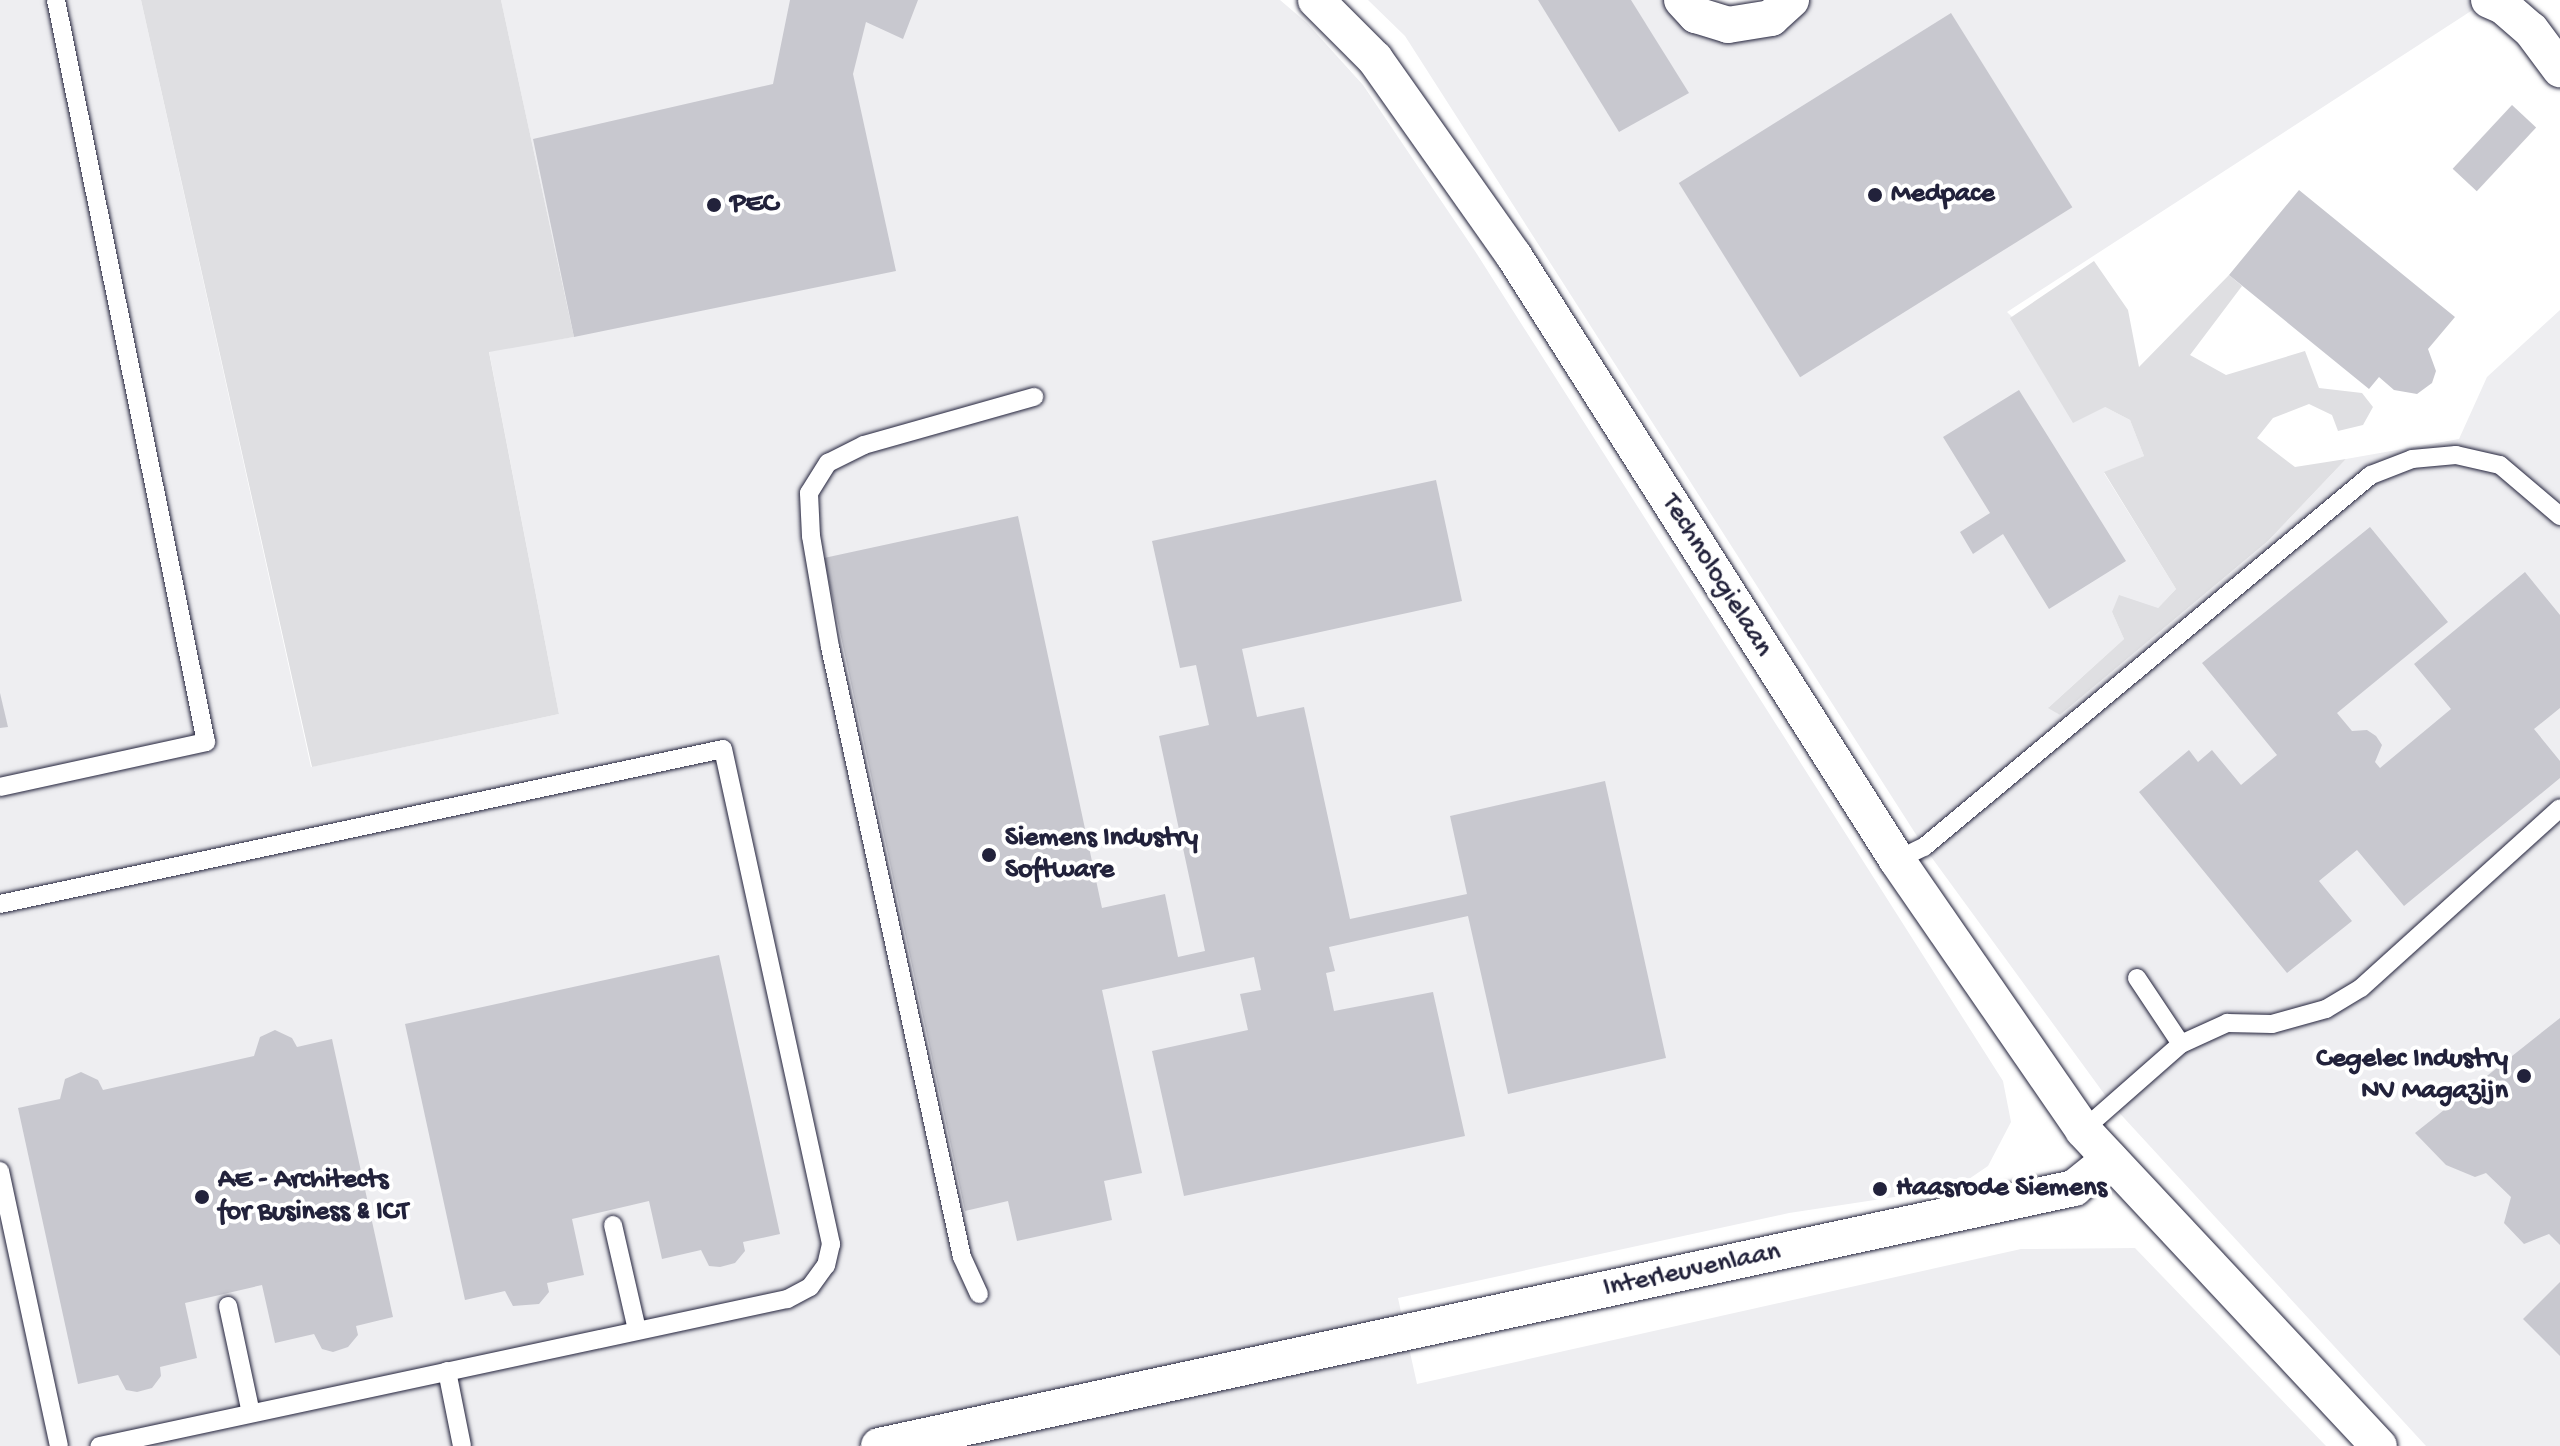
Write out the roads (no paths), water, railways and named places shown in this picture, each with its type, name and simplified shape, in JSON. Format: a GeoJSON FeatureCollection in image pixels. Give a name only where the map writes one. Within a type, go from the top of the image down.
{"type":"FeatureCollection","features":[{"type":"Feature","properties":{"kind":"street","name":"Technologielaan"},"geometry":{"type":"LineString","coordinates":[[1316,0],[1375,59],[1514,256],[1897,860],[2083,1130],[2110,1159]]}},
{"type":"Feature","properties":{"kind":"street"},"geometry":{"type":"LineString","coordinates":[[1682,0],[1696,15],[1728,25],[1771,18],[1791,0]]}},
{"type":"Feature","properties":{"kind":"street"},"geometry":{"type":"LineString","coordinates":[[2489,0],[2503,6],[2531,30],[2560,69]]}},
{"type":"Feature","properties":{"kind":"street"},"geometry":{"type":"LineString","coordinates":[[2110,1159],[2379,1446]]}},
{"type":"Feature","properties":{"kind":"street","name":"Interleuvenlaan"},"geometry":{"type":"LineString","coordinates":[[879,1446],[2074,1188],[2110,1159]]}},
{"type":"Feature","properties":{"kind":"lane"},"geometry":{"type":"LineString","coordinates":[[0,787],[206,742],[56,0]]}},
{"type":"Feature","properties":{"kind":"lane"},"geometry":{"type":"LineString","coordinates":[[979,1294],[962,1257],[830,647],[811,536],[809,493],[828,463],[864,445],[1034,397]]}},
{"type":"Feature","properties":{"kind":"lane"},"geometry":{"type":"LineString","coordinates":[[1897,860],[1935,838],[2371,475],[2412,459],[2456,455],[2500,465],[2560,516]]}},
{"type":"Feature","properties":{"kind":"lane"},"geometry":{"type":"LineString","coordinates":[[0,904],[723,749],[831,1244],[826,1265],[810,1287],[787,1299],[100,1446]]}},
{"type":"Feature","properties":{"kind":"lane"},"geometry":{"type":"LineString","coordinates":[[2083,1130],[2181,1044],[2227,1023],[2272,1024],[2326,1009],[2361,988],[2560,808]]}},
{"type":"Feature","properties":{"kind":"lane"},"geometry":{"type":"LineString","coordinates":[[2137,978],[2181,1044]]}},
{"type":"Feature","properties":{"kind":"lane"},"geometry":{"type":"LineString","coordinates":[[0,1171],[59,1446]]}},
{"type":"Feature","properties":{"kind":"lane"},"geometry":{"type":"LineString","coordinates":[[613,1225],[637,1330]]}},
{"type":"Feature","properties":{"kind":"lane"},"geometry":{"type":"LineString","coordinates":[[228,1306],[251,1413]]}},
{"type":"Feature","properties":{"kind":"lane"},"geometry":{"type":"LineString","coordinates":[[447,1371],[462,1446]]}},
{"type":"Feature","properties":{"kind":"place","name":"Medpace"},"geometry":{"type":"Point","coordinates":[1875,195]}},
{"type":"Feature","properties":{"kind":"place","name":"PEC"},"geometry":{"type":"Point","coordinates":[714,205]}},
{"type":"Feature","properties":{"kind":"place","name":"Siemens Industry Software"},"geometry":{"type":"Point","coordinates":[989,855]}},
{"type":"Feature","properties":{"kind":"place","name":"Cegelec Industry NV Magazijn"},"geometry":{"type":"Point","coordinates":[2524,1076]}},
{"type":"Feature","properties":{"kind":"place","name":"Haasrode Siemens"},"geometry":{"type":"Point","coordinates":[1880,1189]}},
{"type":"Feature","properties":{"kind":"place","name":"AE - Architects for Business & ICT"},"geometry":{"type":"Point","coordinates":[202,1197]}}]}
